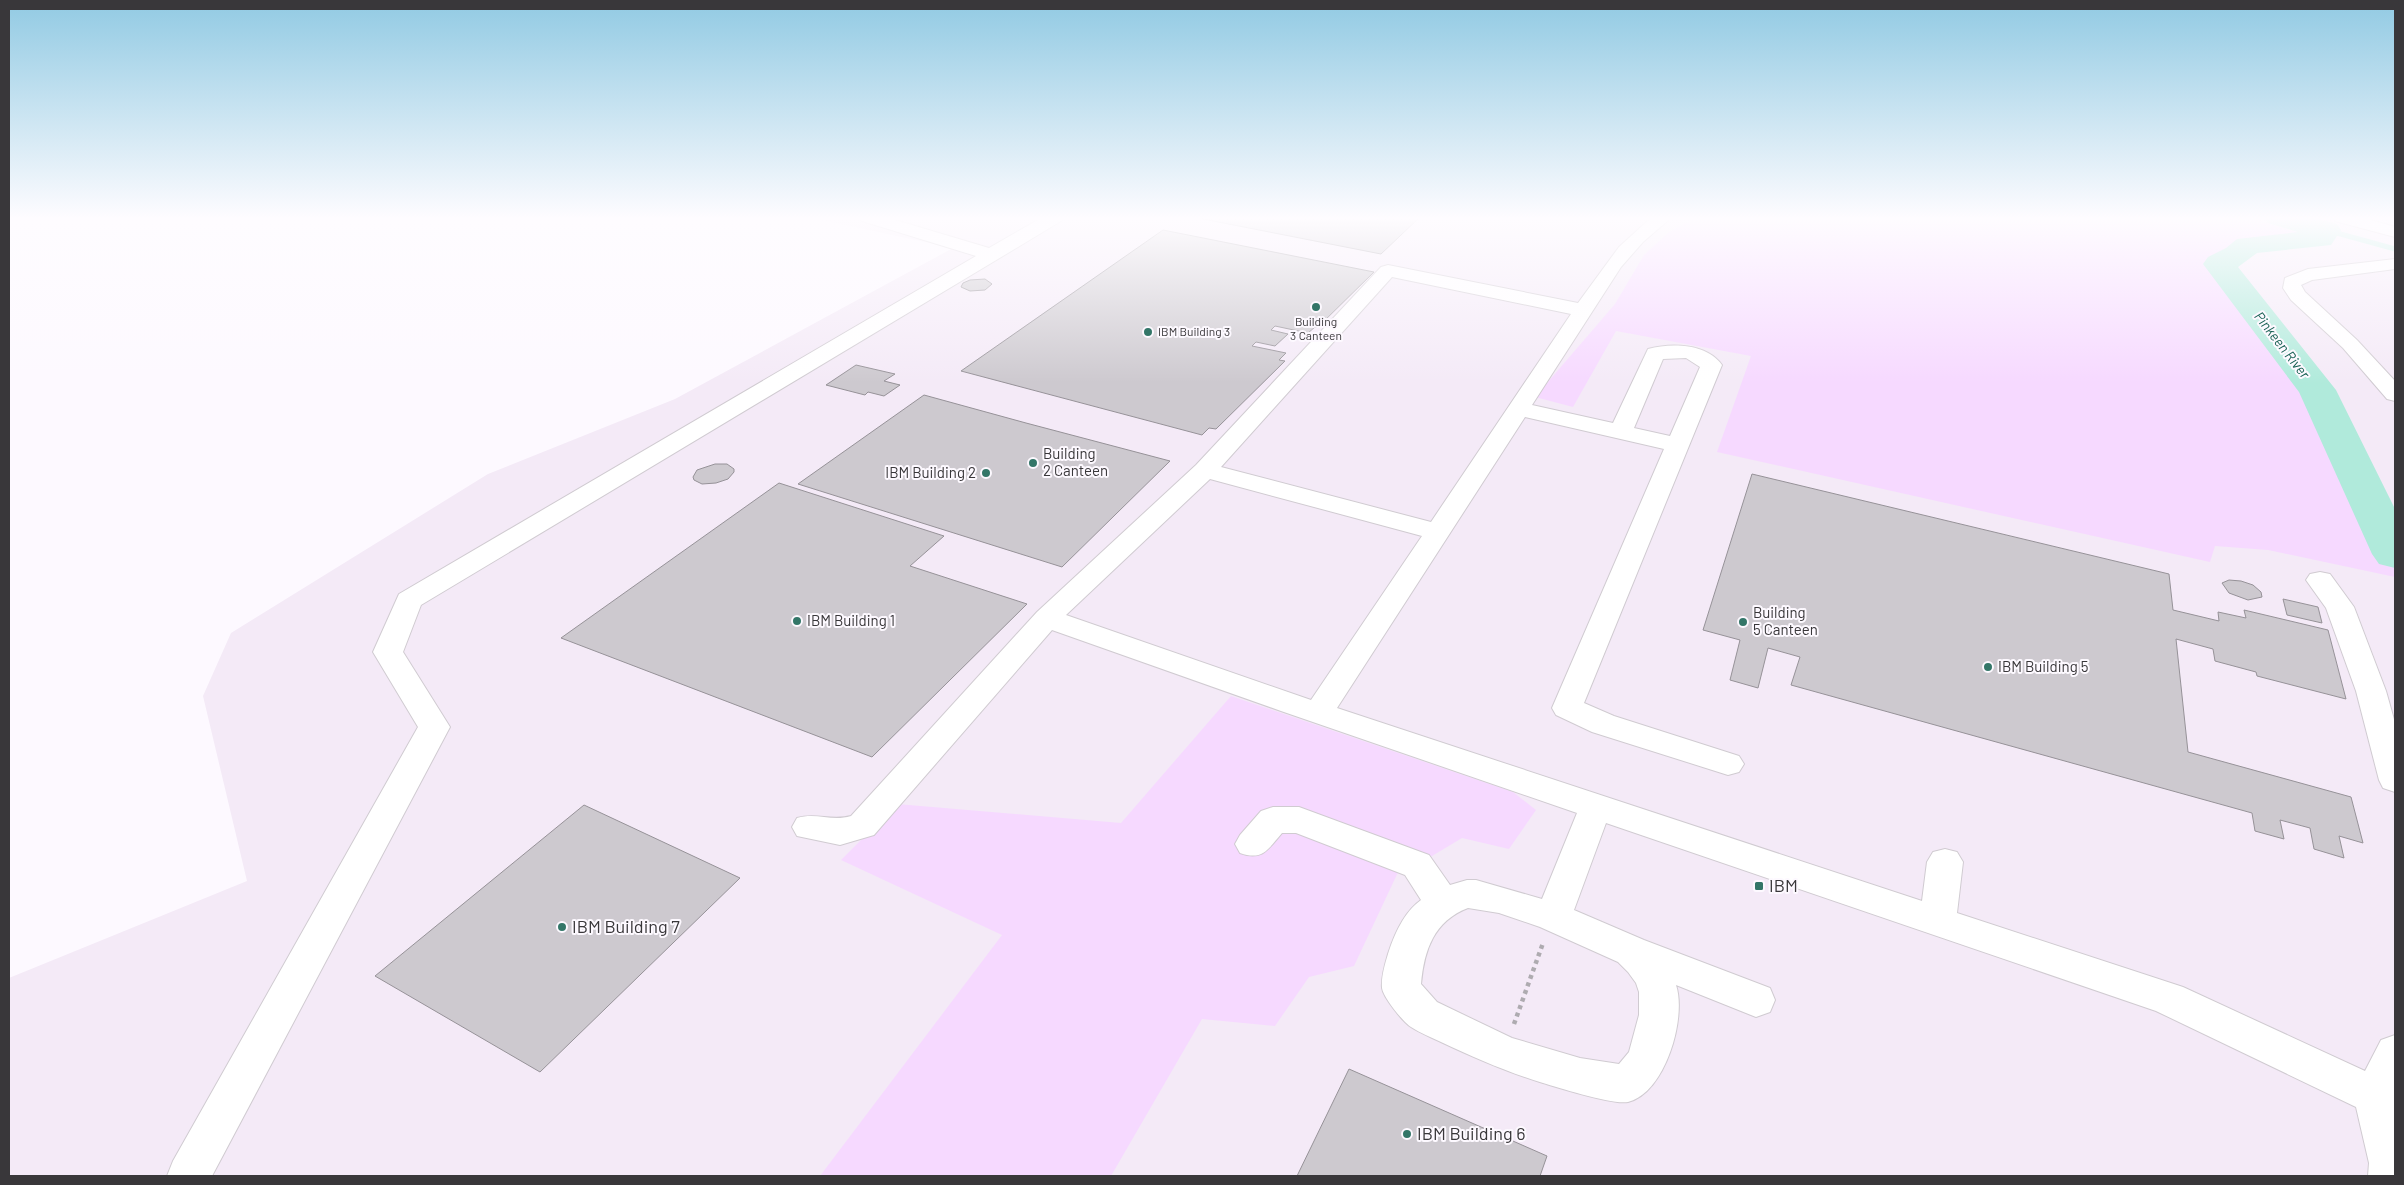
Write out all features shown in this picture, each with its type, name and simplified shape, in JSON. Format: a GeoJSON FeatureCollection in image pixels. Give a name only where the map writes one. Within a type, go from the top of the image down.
{"type":"FeatureCollection","features":[{"type":"Feature","properties":{"kind":"lane"},"geometry":{"type":"LineString","coordinates":[[189,1176],[434,727],[388,652],[409,600],[963,272]]}},
{"type":"Feature","properties":{"kind":"lane"},"geometry":{"type":"LineString","coordinates":[[809,827],[840,832],[862,826],[1047,618],[1205,470],[1387,272]]}},
{"type":"Feature","properties":{"kind":"lane"},"geometry":{"type":"LineString","coordinates":[[1394,272],[1583,310]]}},
{"type":"Feature","properties":{"kind":"lane"},"geometry":{"type":"LineString","coordinates":[[1319,712],[1583,310],[1610,272]]}},
{"type":"Feature","properties":{"kind":"lane"},"geometry":{"type":"LineString","coordinates":[[2335,272],[2308,276],[2292,282],[2292,288],[2298,296],[2350,344],[2395,394]]}},
{"type":"Feature","properties":{"kind":"lane"},"geometry":{"type":"LineString","coordinates":[[1621,432],[1655,352],[1690,352],[1712,366],[1567,708],[1603,724],[1728,764]]}},
{"type":"Feature","properties":{"kind":"lane"},"geometry":{"type":"LineString","coordinates":[[1518,409],[1679,444]]}},
{"type":"Feature","properties":{"kind":"lane"},"geometry":{"type":"LineString","coordinates":[[1205,470],[1438,532]]}},
{"type":"Feature","properties":{"kind":"lane"},"geometry":{"type":"LineString","coordinates":[[2320,580],[2340,607],[2371,691],[2395,780]]}},
{"type":"Feature","properties":{"kind":"lane"},"geometry":{"type":"LineString","coordinates":[[1047,618],[2169,1000],[2374,1095]]}},
{"type":"Feature","properties":{"kind":"lane"},"geometry":{"type":"LineString","coordinates":[[1553,917],[1596,806]]}},
{"type":"Feature","properties":{"kind":"lane"},"geometry":{"type":"LineString","coordinates":[[1252,844],[1273,820],[1299,820],[1417,866],[1442,902]]}},
{"type":"Feature","properties":{"kind":"lane"},"geometry":{"type":"LineString","coordinates":[[1938,922],[1945,862]]}},
{"type":"Feature","properties":{"kind":"lane"},"geometry":{"type":"LineString","coordinates":[[1631,951],[1645,964],[1654,976],[1662,998],[1657,1029],[1645,1063],[1626,1084],[1580,1076],[1504,1053],[1423,1014],[1401,989],[1404,962],[1414,934],[1430,911],[1442,902],[1467,894],[1496,899],[1553,917],[1631,951],[1756,1000]]}},
{"type":"Feature","properties":{"kind":"lane"},"geometry":{"type":"LineString","coordinates":[[2390,1176],[2391,1163],[2374,1095],[2395,1053]]}},
{"type":"Feature","properties":{"kind":"path"},"geometry":{"type":"LineString","coordinates":[[1504,1053],[1553,917]]}},
{"type":"Feature","properties":{"kind":"shaded area"},"geometry":{"type":"Polygon","coordinates":[[[908,272],[2395,272],[2395,1176],[9,1176],[9,978],[247,881],[203,696],[231,633],[488,474],[675,399],[908,272]]]}},
{"type":"Feature","properties":{"kind":"shaded area"},"geometry":{"type":"Polygon","coordinates":[[[1634,272],[2226,272],[2317,390],[2395,554],[2395,577],[2268,550],[2215,546],[2210,562],[1717,452],[1751,356],[1616,331],[1573,407],[1535,397],[1615,304],[1634,272]]]}},
{"type":"Feature","properties":{"kind":"shaded area"},"geometry":{"type":"Polygon","coordinates":[[[1231,696],[1513,792],[1536,810],[1509,849],[1462,838],[1417,865],[1400,868],[1354,966],[1309,977],[1275,1026],[1202,1019],[1111,1176],[820,1176],[1002,935],[841,860],[897,804],[1121,823],[1231,696]]]}},
{"type":"Feature","properties":{"kind":"building","name":"IBM Building 3"},"geometry":{"type":"Polygon","coordinates":[[[1102,272],[1374,272],[1318,327],[1315,327],[1308,333],[1275,326],[1271,330],[1288,334],[1275,346],[1256,342],[1252,346],[1286,353],[1279,360],[1285,361],[1216,429],[1209,428],[1202,435],[961,371],[1102,272]]]}},
{"type":"Feature","properties":{"kind":"building"},"geometry":{"type":"Polygon","coordinates":[[[985,279],[992,284],[985,290],[970,291],[961,287],[963,283],[970,280],[985,279]]]}},
{"type":"Feature","properties":{"kind":"building"},"geometry":{"type":"Polygon","coordinates":[[[856,365],[895,374],[884,381],[900,385],[884,396],[868,392],[865,395],[826,385],[856,365]]]}},
{"type":"Feature","properties":{"kind":"building","name":"IBM Building 2"},"geometry":{"type":"Polygon","coordinates":[[[924,395],[1170,461],[1062,567],[798,484],[924,395]]]}},
{"type":"Feature","properties":{"kind":"building"},"geometry":{"type":"Polygon","coordinates":[[[715,464],[727,464],[734,469],[734,472],[728,479],[716,483],[702,484],[694,480],[693,477],[697,470],[715,464]]]}},
{"type":"Feature","properties":{"kind":"building","name":"IBM Building 5"},"geometry":{"type":"Polygon","coordinates":[[[1752,474],[2169,574],[2173,610],[2219,621],[2218,612],[2246,618],[2244,610],[2328,630],[2346,699],[2257,676],[2256,672],[2215,661],[2213,649],[2176,639],[2188,752],[2351,797],[2363,843],[2339,836],[2344,858],[2314,849],[2310,828],[2280,820],[2284,839],[2255,831],[2252,813],[1791,685],[1800,657],[1768,648],[1758,688],[1730,680],[1740,640],[1703,630],[1752,474]]]}},
{"type":"Feature","properties":{"kind":"building","name":"IBM Building 1"},"geometry":{"type":"Polygon","coordinates":[[[779,483],[944,536],[910,566],[1027,604],[872,757],[561,638],[779,483]]]}},
{"type":"Feature","properties":{"kind":"building"},"geometry":{"type":"Polygon","coordinates":[[[2229,580],[2253,585],[2261,592],[2262,597],[2248,600],[2229,593],[2222,583],[2229,580]]]}},
{"type":"Feature","properties":{"kind":"building"},"geometry":{"type":"Polygon","coordinates":[[[2283,599],[2318,607],[2322,623],[2287,615],[2283,599]]]}},
{"type":"Feature","properties":{"kind":"building","name":"IBM Building 7"},"geometry":{"type":"Polygon","coordinates":[[[584,805],[740,878],[540,1072],[375,976],[584,805]]]}},
{"type":"Feature","properties":{"kind":"building","name":"IBM Building 6"},"geometry":{"type":"Polygon","coordinates":[[[1349,1069],[1547,1156],[1540,1176],[1297,1176],[1349,1069]]]}},
{"type":"Feature","properties":{"kind":"waterway","name":"Pinkeen River"},"geometry":{"type":"LineString","coordinates":[[2225,272],[2317,390],[2395,554]]}},
{"type":"Feature","properties":{"kind":"place","name":"Building 3 Canteen"},"geometry":{"type":"Point","coordinates":[1316,307]}},
{"type":"Feature","properties":{"kind":"place","name":"IBM Building 3"},"geometry":{"type":"Point","coordinates":[1148,332]}},
{"type":"Feature","properties":{"kind":"place","name":"Building 2 Canteen"},"geometry":{"type":"Point","coordinates":[1033,463]}},
{"type":"Feature","properties":{"kind":"place","name":"IBM Building 2"},"geometry":{"type":"Point","coordinates":[986,473]}},
{"type":"Feature","properties":{"kind":"place","name":"IBM Building 1"},"geometry":{"type":"Point","coordinates":[797,621]}},
{"type":"Feature","properties":{"kind":"place","name":"Building 5 Canteen"},"geometry":{"type":"Point","coordinates":[1743,622]}},
{"type":"Feature","properties":{"kind":"place","name":"IBM Building 5"},"geometry":{"type":"Point","coordinates":[1988,667]}},
{"type":"Feature","properties":{"kind":"place","name":"IBM"},"geometry":{"type":"Point","coordinates":[1759,886]}},
{"type":"Feature","properties":{"kind":"place","name":"IBM Building 7"},"geometry":{"type":"Point","coordinates":[562,927]}},
{"type":"Feature","properties":{"kind":"place","name":"IBM Building 6"},"geometry":{"type":"Point","coordinates":[1407,1134]}}]}
